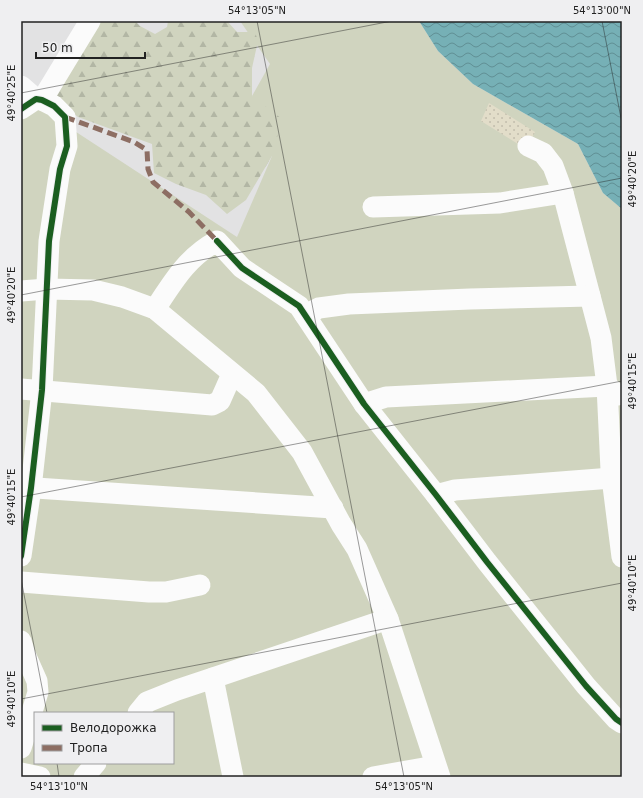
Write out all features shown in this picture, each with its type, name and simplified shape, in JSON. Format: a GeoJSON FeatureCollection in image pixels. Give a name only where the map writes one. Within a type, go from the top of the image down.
{"type":"FeatureCollection","features":[{"type":"Feature","properties":{"kind":"street"},"geometry":{"type":"LineString","coordinates":[[21,556],[26,488],[42,390],[49,241],[60,169],[67,146],[65,118],[54,106],[30,98],[90,21]]}},
{"type":"Feature","properties":{"kind":"street"},"geometry":{"type":"LineString","coordinates":[[528,146],[543,153],[553,166],[562,193],[602,338],[615,392],[612,478],[622,557]]}},
{"type":"Feature","properties":{"kind":"street"},"geometry":{"type":"LineString","coordinates":[[373,207],[500,203],[562,193]]}},
{"type":"Feature","properties":{"kind":"street"},"geometry":{"type":"LineString","coordinates":[[155,310],[186,265],[204,248],[217,241],[242,268],[299,306],[364,404],[576,673],[616,719],[622,723]]}},
{"type":"Feature","properties":{"kind":"street"},"geometry":{"type":"LineString","coordinates":[[21,291],[47,289],[93,290],[122,297],[155,310],[256,393],[302,452],[341,524],[357,549],[388,619],[438,771],[373,777]]}},
{"type":"Feature","properties":{"kind":"street"},"geometry":{"type":"LineString","coordinates":[[305,315],[319,308],[349,304],[590,296]]}},
{"type":"Feature","properties":{"kind":"street"},"geometry":{"type":"LineString","coordinates":[[21,389],[212,405],[220,401],[232,374]]}},
{"type":"Feature","properties":{"kind":"street"},"geometry":{"type":"LineString","coordinates":[[364,404],[386,397],[615,392]]}},
{"type":"Feature","properties":{"kind":"street"},"geometry":{"type":"LineString","coordinates":[[436,494],[455,490],[612,478]]}},
{"type":"Feature","properties":{"kind":"street"},"geometry":{"type":"LineString","coordinates":[[26,488],[333,508]]}},
{"type":"Feature","properties":{"kind":"street"},"geometry":{"type":"LineString","coordinates":[[21,582],[149,592],[166,592],[200,585]]}},
{"type":"Feature","properties":{"kind":"street"},"geometry":{"type":"LineString","coordinates":[[139,712],[147,702],[177,690],[388,619]]}},
{"type":"Feature","properties":{"kind":"street"},"geometry":{"type":"LineString","coordinates":[[21,641],[25,654],[29,680],[38,692],[21,748]]}},
{"type":"Feature","properties":{"kind":"street"},"geometry":{"type":"LineString","coordinates":[[213,678],[233,777]]}},
{"type":"Feature","properties":{"kind":"street"},"geometry":{"type":"LineString","coordinates":[[84,777],[95,764]]}},
{"type":"Feature","properties":{"kind":"street"},"geometry":{"type":"LineString","coordinates":[[21,773],[40,777]]}},
{"type":"Feature","properties":{"kind":"green space"},"geometry":{"type":"Polygon","coordinates":[[[101,21],[135,21],[140,26],[155,34],[167,27],[168,21],[227,21],[237,32],[255,32],[258,41],[252,68],[252,96],[282,119],[272,156],[246,200],[227,214],[206,195],[176,184],[154,173],[152,144],[78,117],[52,96],[101,21]]]}},
{"type":"Feature","properties":{"kind":"green space"},"geometry":{"type":"Polygon","coordinates":[[[240,21],[419,21],[438,51],[473,84],[578,144],[603,193],[622,209],[622,777],[21,777],[21,96],[237,237],[272,156],[252,96],[270,64],[240,21]]]}},
{"type":"Feature","properties":{"kind":"sand"},"geometry":{"type":"Polygon","coordinates":[[[489,103],[535,132],[526,149],[481,121],[489,103]]]}},
{"type":"Feature","properties":{"kind":"water"},"geometry":{"type":"Polygon","coordinates":[[[419,21],[622,21],[622,209],[603,193],[578,144],[473,84],[438,51],[419,21]]]}},
{"type":"Feature","properties":{"kind":"marked path"},"geometry":{"type":"LineString","coordinates":[[65,117],[134,142],[147,150],[148,169],[153,182],[189,212],[217,241]]}},
{"type":"Feature","properties":{"kind":"cycle path"},"geometry":{"type":"LineString","coordinates":[[21,109],[36,99],[42,100],[54,106],[65,117],[67,146],[60,169],[49,241],[42,390],[31,488],[21,556]]}},
{"type":"Feature","properties":{"kind":"cycle path"},"geometry":{"type":"LineString","coordinates":[[217,241],[242,268],[299,306],[364,404],[586,686],[616,719],[622,723]]}}]}
